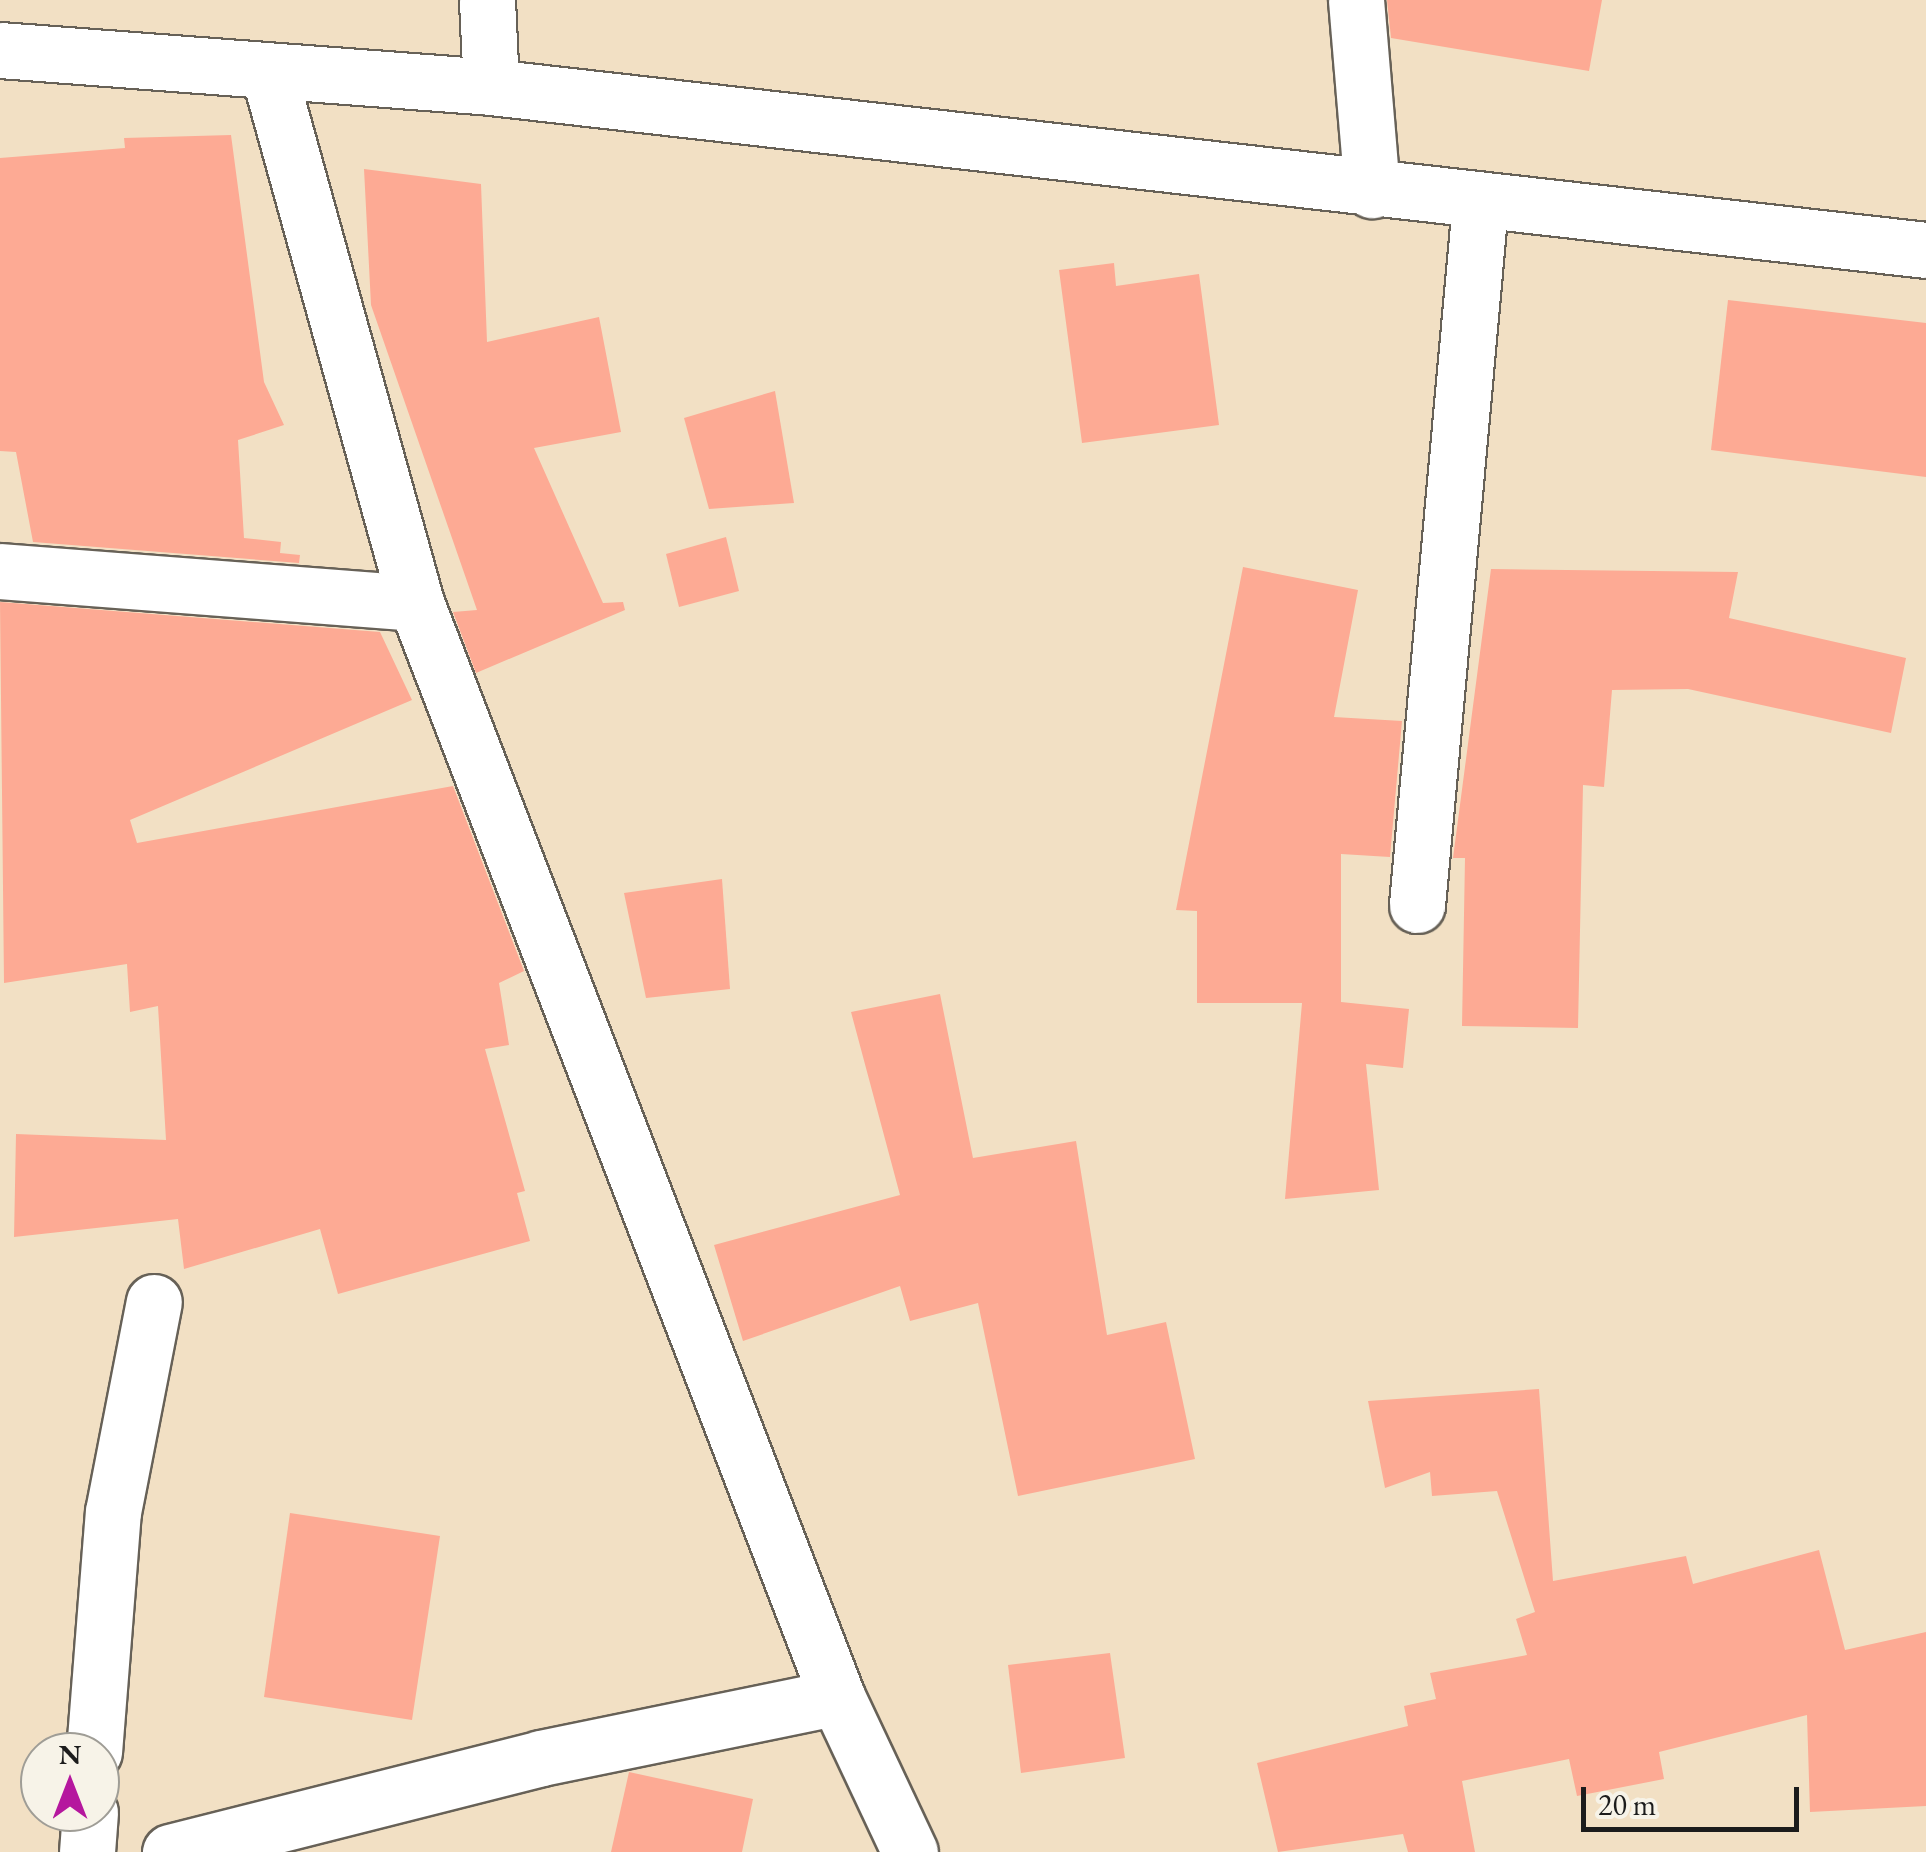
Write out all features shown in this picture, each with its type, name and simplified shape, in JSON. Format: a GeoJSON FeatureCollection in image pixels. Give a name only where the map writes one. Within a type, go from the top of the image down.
{"type":"FeatureCollection","features":[{"type":"Feature","properties":{"kind":"street"},"geometry":{"type":"LineString","coordinates":[[487,0],[491,87]]}},
{"type":"Feature","properties":{"kind":"street"},"geometry":{"type":"LineString","coordinates":[[1356,0],[1372,190]]}},
{"type":"Feature","properties":{"kind":"street"},"geometry":{"type":"LineString","coordinates":[[0,50],[269,74],[491,87],[1480,205],[1926,250]]}},
{"type":"Feature","properties":{"kind":"street"},"geometry":{"type":"LineString","coordinates":[[269,74],[416,603],[837,1698],[910,1852]]}},
{"type":"Feature","properties":{"kind":"street"},"geometry":{"type":"LineString","coordinates":[[1417,905],[1480,205]]}},
{"type":"Feature","properties":{"kind":"street"},"geometry":{"type":"LineString","coordinates":[[0,571],[416,603]]}},
{"type":"Feature","properties":{"kind":"street"},"geometry":{"type":"LineString","coordinates":[[96,1732],[112,1512],[154,1302]]}},
{"type":"Feature","properties":{"kind":"street"},"geometry":{"type":"LineString","coordinates":[[170,1852],[541,1758],[837,1698]]}},
{"type":"Feature","properties":{"kind":"building"},"geometry":{"type":"Polygon","coordinates":[[[1387,0],[1602,0],[1589,71],[1391,38],[1387,0]]]}},
{"type":"Feature","properties":{"kind":"building"},"geometry":{"type":"Polygon","coordinates":[[[231,135],[264,382],[284,425],[238,440],[244,538],[281,542],[280,553],[300,555],[299,563],[33,542],[16,452],[0,451],[0,158],[125,148],[124,138],[231,135]]]}},
{"type":"Feature","properties":{"kind":"building"},"geometry":{"type":"Polygon","coordinates":[[[364,169],[481,184],[487,342],[599,317],[621,432],[534,448],[603,603],[623,602],[625,610],[476,673],[453,612],[477,610],[371,305],[364,169]]]}},
{"type":"Feature","properties":{"kind":"building"},"geometry":{"type":"Polygon","coordinates":[[[1114,263],[1116,286],[1199,274],[1219,425],[1082,443],[1059,270],[1114,263]]]}},
{"type":"Feature","properties":{"kind":"building"},"geometry":{"type":"Polygon","coordinates":[[[1728,300],[1926,323],[1926,477],[1711,450],[1728,300]]]}},
{"type":"Feature","properties":{"kind":"building"},"geometry":{"type":"Polygon","coordinates":[[[775,391],[794,503],[709,509],[684,418],[775,391]]]}},
{"type":"Feature","properties":{"kind":"building"},"geometry":{"type":"Polygon","coordinates":[[[726,537],[739,591],[679,607],[666,554],[726,537]]]}},
{"type":"Feature","properties":{"kind":"building"},"geometry":{"type":"Polygon","coordinates":[[[1243,567],[1358,590],[1334,717],[1402,721],[1390,857],[1341,854],[1341,1002],[1409,1009],[1403,1068],[1366,1064],[1379,1190],[1285,1199],[1302,1003],[1197,1003],[1197,911],[1176,910],[1243,567]]]}},
{"type":"Feature","properties":{"kind":"building"},"geometry":{"type":"Polygon","coordinates":[[[1491,569],[1738,572],[1729,618],[1906,658],[1891,733],[1688,689],[1612,690],[1604,787],[1583,785],[1578,1028],[1462,1026],[1465,858],[1453,858],[1491,569]]]}},
{"type":"Feature","properties":{"kind":"building"},"geometry":{"type":"Polygon","coordinates":[[[0,602],[380,632],[412,700],[130,820],[137,843],[453,786],[524,971],[499,983],[509,1045],[485,1049],[525,1191],[517,1193],[530,1241],[338,1294],[320,1229],[184,1269],[178,1219],[14,1237],[16,1134],[166,1140],[158,1006],[130,1012],[127,964],[4,983],[0,602]]]}},
{"type":"Feature","properties":{"kind":"building"},"geometry":{"type":"Polygon","coordinates":[[[722,879],[730,989],[646,998],[624,893],[722,879]]]}},
{"type":"Feature","properties":{"kind":"building"},"geometry":{"type":"Polygon","coordinates":[[[940,994],[973,1158],[1076,1141],[1107,1335],[1166,1322],[1195,1459],[1018,1496],[978,1303],[910,1321],[900,1286],[743,1341],[714,1245],[900,1195],[851,1012],[940,994]]]}},
{"type":"Feature","properties":{"kind":"building"},"geometry":{"type":"Polygon","coordinates":[[[1539,1389],[1553,1581],[1686,1556],[1693,1584],[1819,1550],[1845,1650],[1926,1632],[1926,1806],[1810,1812],[1807,1715],[1659,1752],[1664,1779],[1577,1796],[1569,1759],[1462,1781],[1475,1852],[1408,1852],[1403,1834],[1278,1852],[1257,1763],[1408,1726],[1404,1706],[1436,1699],[1430,1673],[1527,1655],[1516,1619],[1535,1612],[1497,1491],[1432,1496],[1430,1472],[1385,1488],[1368,1401],[1539,1389]]]}},
{"type":"Feature","properties":{"kind":"building"},"geometry":{"type":"Polygon","coordinates":[[[290,1513],[440,1536],[412,1720],[264,1697],[290,1513]]]}},
{"type":"Feature","properties":{"kind":"building"},"geometry":{"type":"Polygon","coordinates":[[[1110,1653],[1125,1758],[1021,1773],[1008,1665],[1110,1653]]]}},
{"type":"Feature","properties":{"kind":"building"},"geometry":{"type":"Polygon","coordinates":[[[629,1772],[753,1799],[742,1852],[611,1852],[629,1772]]]}}]}
